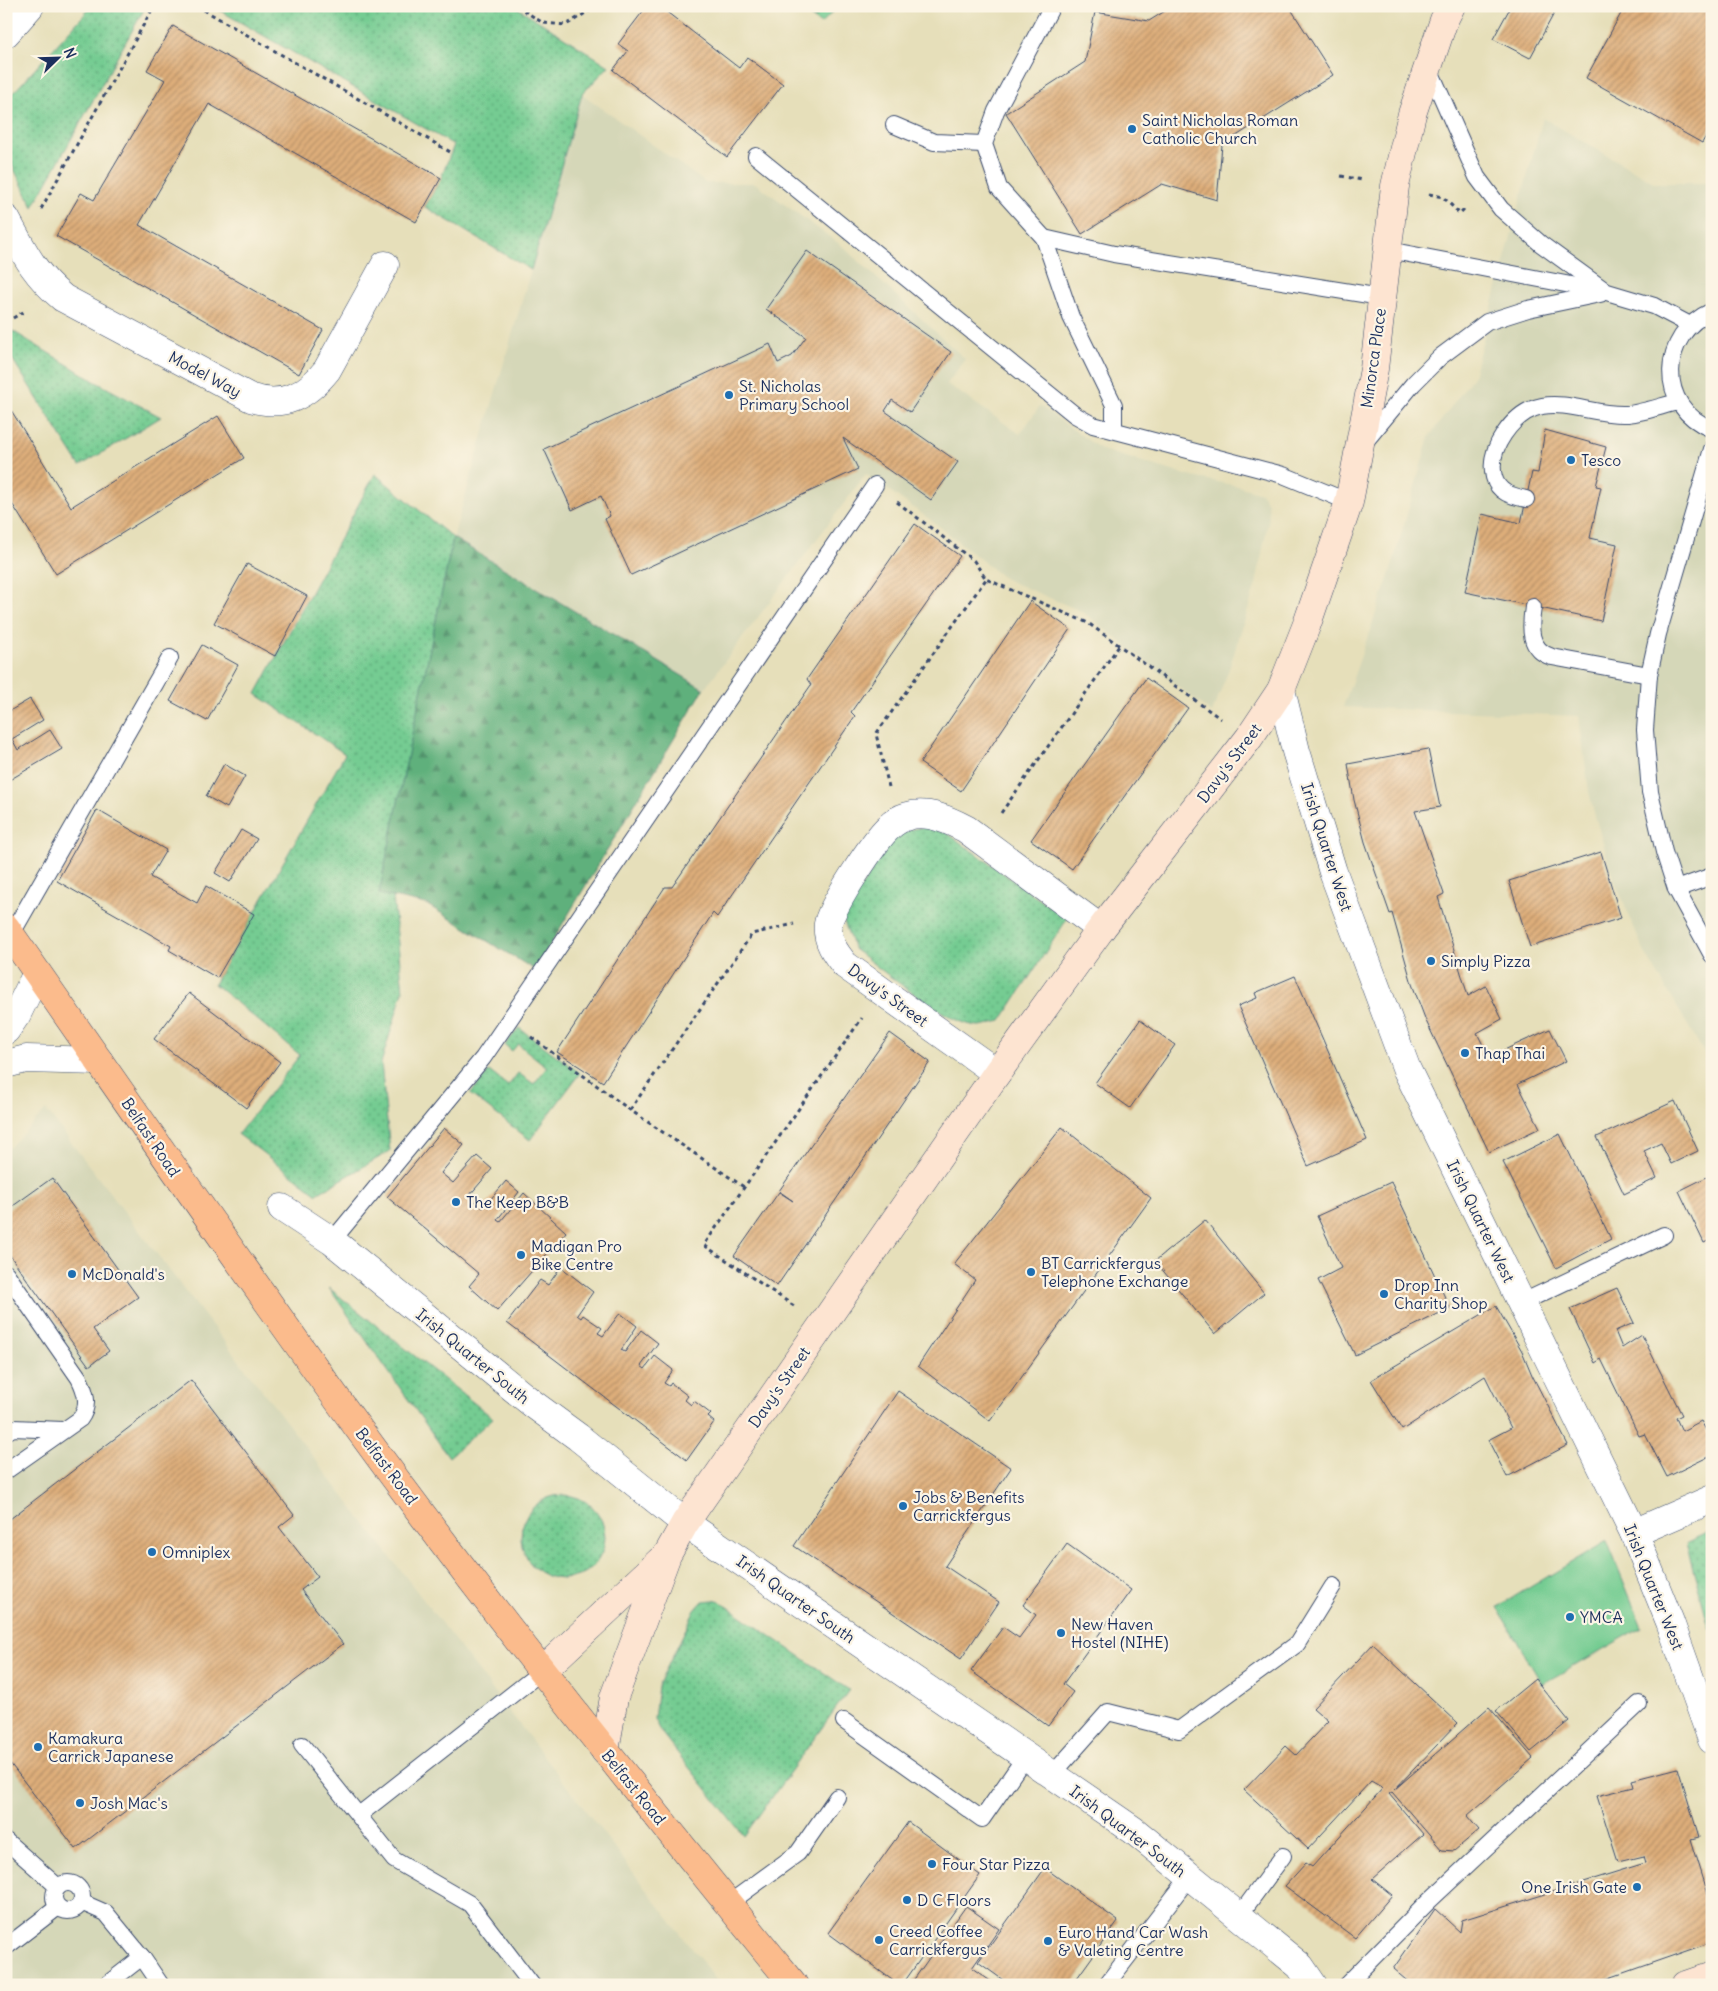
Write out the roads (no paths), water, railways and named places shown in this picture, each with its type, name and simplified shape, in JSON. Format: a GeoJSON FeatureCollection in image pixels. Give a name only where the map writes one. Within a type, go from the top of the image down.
{"type":"FeatureCollection","features":[{"type":"Feature","properties":{"kind":"highway","name":"Belfast Road"},"geometry":{"type":"LineString","coordinates":[[9,931],[189,1193],[362,1434],[542,1671],[794,1985]]}},
{"type":"Feature","properties":{"kind":"street"},"geometry":{"type":"LineString","coordinates":[[6,33],[30,6]]}},
{"type":"Feature","properties":{"kind":"street","name":"Minorca Place"},"geometry":{"type":"LineString","coordinates":[[1281,690],[1307,624],[1349,502],[1374,369],[1395,186],[1412,114],[1448,13]]}},
{"type":"Feature","properties":{"kind":"street","name":"Model Way"},"geometry":{"type":"LineString","coordinates":[[6,219],[31,266],[50,288],[62,298],[251,398],[270,402],[282,402],[294,397],[320,378],[327,370],[385,265]]}},
{"type":"Feature","properties":{"kind":"street","name":"Davy's Street"},"geometry":{"type":"LineString","coordinates":[[605,1751],[614,1697],[666,1555],[685,1523],[997,1073],[1101,929],[1249,738],[1281,690]]}},
{"type":"Feature","properties":{"kind":"street","name":"Irish Quarter West"},"geometry":{"type":"LineString","coordinates":[[1281,690],[1296,751],[1334,872],[1407,1070],[1634,1533],[1670,1622],[1712,1740]]}},
{"type":"Feature","properties":{"kind":"street","name":"Davy's Street"},"geometry":{"type":"LineString","coordinates":[[997,1073],[845,965],[835,953],[829,940],[829,916],[878,839],[888,828],[908,816],[918,814],[937,817],[966,829],[1101,929]]}},
{"type":"Feature","properties":{"kind":"street"},"geometry":{"type":"LineString","coordinates":[[6,1030],[17,1014],[37,973]]}},
{"type":"Feature","properties":{"kind":"street"},"geometry":{"type":"LineString","coordinates":[[6,1064],[26,1059],[99,1061]]}},
{"type":"Feature","properties":{"kind":"street","name":"Irish Quarter South"},"geometry":{"type":"LineString","coordinates":[[282,1208],[332,1241],[532,1404],[578,1437],[685,1523],[1133,1830],[1300,1966],[1313,1985]]}},
{"type":"Feature","properties":{"kind":"street"},"geometry":{"type":"LineString","coordinates":[[1634,1533],[1712,1499]]}},
{"type":"Feature","properties":{"kind":"street","name":"Davy's Street"},"geometry":{"type":"LineString","coordinates":[[542,1671],[666,1555]]}},
{"type":"Feature","properties":{"kind":"street"},"geometry":{"type":"LineString","coordinates":[[1686,1985],[1712,1976]]}},
{"type":"Feature","properties":{"kind":"lane"},"geometry":{"type":"LineString","coordinates":[[1052,6],[996,111],[984,144],[999,188],[1044,238],[1071,317],[1114,405],[1114,430]]}},
{"type":"Feature","properties":{"kind":"lane"},"geometry":{"type":"LineString","coordinates":[[1428,66],[1477,178],[1502,209],[1541,244],[1607,292]]}},
{"type":"Feature","properties":{"kind":"lane"},"geometry":{"type":"LineString","coordinates":[[894,124],[934,142],[984,144]]}},
{"type":"Feature","properties":{"kind":"lane"},"geometry":{"type":"LineString","coordinates":[[756,156],[1075,415],[1093,425],[1283,475],[1349,502]]}},
{"type":"Feature","properties":{"kind":"lane"},"geometry":{"type":"LineString","coordinates":[[1044,238],[1114,254],[1381,297]]}},
{"type":"Feature","properties":{"kind":"lane"},"geometry":{"type":"LineString","coordinates":[[1388,250],[1607,292],[1654,306],[1690,325]]}},
{"type":"Feature","properties":{"kind":"lane"},"geometry":{"type":"LineString","coordinates":[[1359,449],[1413,384],[1440,357],[1487,322],[1528,309],[1607,292]]}},
{"type":"Feature","properties":{"kind":"lane"},"geometry":{"type":"LineString","coordinates":[[1712,311],[1690,325],[1677,341],[1671,362],[1672,382],[1678,402],[1689,415],[1702,425],[1712,429]]}},
{"type":"Feature","properties":{"kind":"lane"},"geometry":{"type":"LineString","coordinates":[[1526,498],[1509,495],[1500,490],[1494,479],[1492,466],[1499,441],[1515,421],[1527,412],[1539,407],[1557,404],[1614,414],[1629,414],[1678,402]]}},
{"type":"Feature","properties":{"kind":"lane"},"geometry":{"type":"LineString","coordinates":[[1712,449],[1671,584],[1649,675],[1645,730],[1650,792],[1656,822],[1676,889],[1712,955]]}},
{"type":"Feature","properties":{"kind":"lane"},"geometry":{"type":"LineString","coordinates":[[332,1241],[483,1058],[874,485]]}},
{"type":"Feature","properties":{"kind":"lane"},"geometry":{"type":"LineString","coordinates":[[1533,607],[1532,635],[1538,648],[1544,653],[1649,675]]}},
{"type":"Feature","properties":{"kind":"lane"},"geometry":{"type":"LineString","coordinates":[[9,931],[170,658]]}},
{"type":"Feature","properties":{"kind":"lane"},"geometry":{"type":"LineString","coordinates":[[1676,889],[1712,876]]}},
{"type":"Feature","properties":{"kind":"lane"},"geometry":{"type":"LineString","coordinates":[[1521,1303],[1664,1235]]}},
{"type":"Feature","properties":{"kind":"lane"},"geometry":{"type":"LineString","coordinates":[[6,1273],[79,1378],[85,1391],[87,1403],[83,1414],[64,1430],[6,1471]]}},
{"type":"Feature","properties":{"kind":"lane"},"geometry":{"type":"LineString","coordinates":[[6,1432],[13,1428],[64,1430]]}},
{"type":"Feature","properties":{"kind":"lane"},"geometry":{"type":"LineString","coordinates":[[1052,1776],[1108,1712],[1178,1730],[1296,1644],[1333,1586]]}},
{"type":"Feature","properties":{"kind":"lane"},"geometry":{"type":"LineString","coordinates":[[359,1816],[542,1671]]}},
{"type":"Feature","properties":{"kind":"lane"},"geometry":{"type":"LineString","coordinates":[[1346,1985],[1428,1902],[1639,1704]]}},
{"type":"Feature","properties":{"kind":"lane"},"geometry":{"type":"LineString","coordinates":[[844,1720],[982,1819],[1025,1757]]}},
{"type":"Feature","properties":{"kind":"lane"},"geometry":{"type":"LineString","coordinates":[[302,1745],[394,1860],[470,1904],[532,1985]]}},
{"type":"Feature","properties":{"kind":"lane"},"geometry":{"type":"LineString","coordinates":[[728,1904],[798,1853],[837,1797]]}},
{"type":"Feature","properties":{"kind":"lane"},"geometry":{"type":"LineString","coordinates":[[8,1846],[58,1887]]}},
{"type":"Feature","properties":{"kind":"lane"},"geometry":{"type":"LineString","coordinates":[[1239,1916],[1284,1856]]}},
{"type":"Feature","properties":{"kind":"lane"},"geometry":{"type":"LineString","coordinates":[[1106,1985],[1190,1876]]}},
{"type":"Feature","properties":{"kind":"lane"},"geometry":{"type":"LineString","coordinates":[[66,1883],[76,1885],[81,1893],[81,1902],[75,1909],[66,1911],[58,1907],[54,1895],[58,1887],[66,1883]]}},
{"type":"Feature","properties":{"kind":"lane"},"geometry":{"type":"LineString","coordinates":[[81,1902],[106,1913],[142,1957],[161,1985]]}},
{"type":"Feature","properties":{"kind":"lane"},"geometry":{"type":"LineString","coordinates":[[6,1947],[58,1907]]}},
{"type":"Feature","properties":{"kind":"lane"},"geometry":{"type":"LineString","coordinates":[[106,1985],[142,1957]]}},
{"type":"Feature","properties":{"kind":"place","name":"Saint Nicholas Roman Catholic Church"},"geometry":{"type":"Point","coordinates":[1132,129]}},
{"type":"Feature","properties":{"kind":"place","name":"St. Nicholas Primary School"},"geometry":{"type":"Point","coordinates":[729,395]}},
{"type":"Feature","properties":{"kind":"place","name":"Tesco"},"geometry":{"type":"Point","coordinates":[1571,460]}},
{"type":"Feature","properties":{"kind":"place","name":"Simply Pizza"},"geometry":{"type":"Point","coordinates":[1431,961]}},
{"type":"Feature","properties":{"kind":"place","name":"Thap Thai"},"geometry":{"type":"Point","coordinates":[1465,1053]}},
{"type":"Feature","properties":{"kind":"place","name":"The Keep B&B"},"geometry":{"type":"Point","coordinates":[456,1202]}},
{"type":"Feature","properties":{"kind":"place","name":"Madigan Pro Bike Centre"},"geometry":{"type":"Point","coordinates":[521,1255]}},
{"type":"Feature","properties":{"kind":"place","name":"BT Carrickfergus Telephone Exchange"},"geometry":{"type":"Point","coordinates":[1031,1272]}},
{"type":"Feature","properties":{"kind":"place","name":"McDonald's"},"geometry":{"type":"Point","coordinates":[72,1274]}},
{"type":"Feature","properties":{"kind":"place","name":"Drop Inn Charity Shop"},"geometry":{"type":"Point","coordinates":[1384,1294]}},
{"type":"Feature","properties":{"kind":"place","name":"Jobs & Benefits Carrickfergus"},"geometry":{"type":"Point","coordinates":[903,1506]}},
{"type":"Feature","properties":{"kind":"place","name":"Omniplex"},"geometry":{"type":"Point","coordinates":[152,1552]}},
{"type":"Feature","properties":{"kind":"place","name":"YMCA"},"geometry":{"type":"Point","coordinates":[1570,1617]}},
{"type":"Feature","properties":{"kind":"place","name":"New Haven Hostel (NIHE)"},"geometry":{"type":"Point","coordinates":[1061,1633]}},
{"type":"Feature","properties":{"kind":"place","name":"Kamakura Carrick Japanese"},"geometry":{"type":"Point","coordinates":[38,1747]}},
{"type":"Feature","properties":{"kind":"place","name":"Josh Mac's"},"geometry":{"type":"Point","coordinates":[80,1803]}},
{"type":"Feature","properties":{"kind":"place","name":"Four Star Pizza"},"geometry":{"type":"Point","coordinates":[932,1864]}},
{"type":"Feature","properties":{"kind":"place","name":"One Irish Gate"},"geometry":{"type":"Point","coordinates":[1637,1887]}},
{"type":"Feature","properties":{"kind":"place","name":"D C Floors"},"geometry":{"type":"Point","coordinates":[907,1900]}},
{"type":"Feature","properties":{"kind":"place","name":"Creed Coffee Carrickfergus"},"geometry":{"type":"Point","coordinates":[879,1940]}},
{"type":"Feature","properties":{"kind":"place","name":"Euro Hand Car Wash & Valeting Centre"},"geometry":{"type":"Point","coordinates":[1048,1941]}}]}
